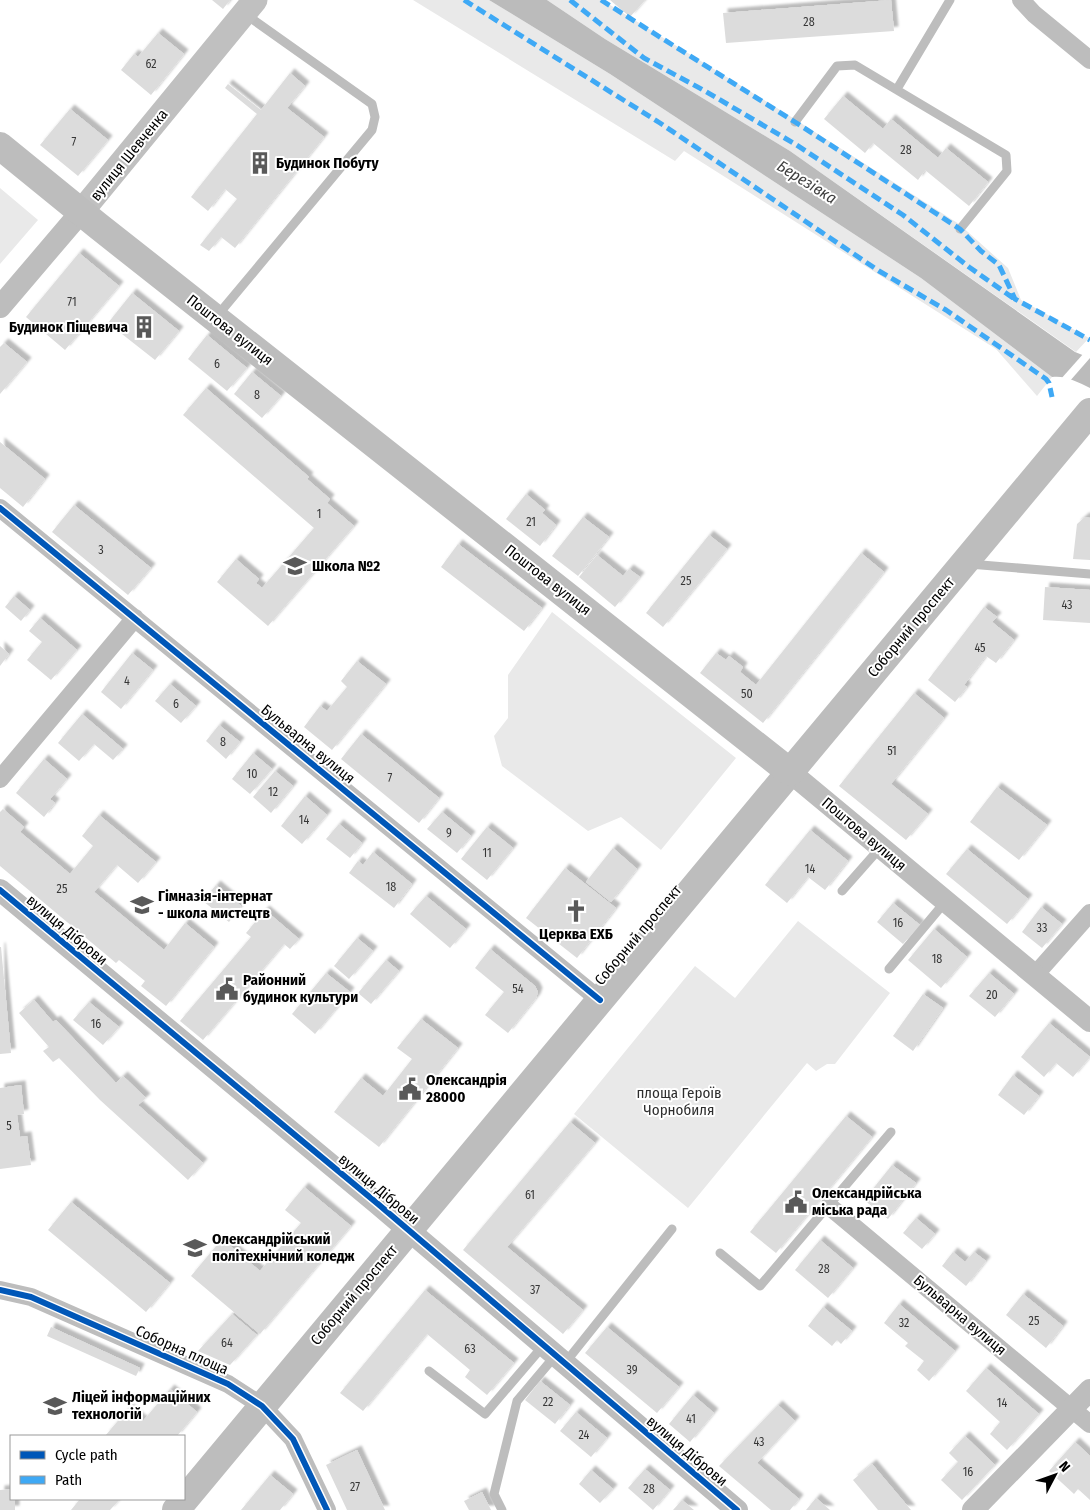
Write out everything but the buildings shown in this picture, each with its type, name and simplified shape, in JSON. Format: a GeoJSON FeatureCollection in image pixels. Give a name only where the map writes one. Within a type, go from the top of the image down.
{"type":"FeatureCollection","features":[{"type":"Feature","properties":{"kind":"main road","name":"вулиця Шевченка"},"geometry":{"type":"LineString","coordinates":[[81,212],[249,7]]}},
{"type":"Feature","properties":{"kind":"main road","name":"Поштова вулиця"},"geometry":{"type":"LineString","coordinates":[[0,146],[790,772]]}},
{"type":"Feature","properties":{"kind":"main road","name":"Соборний проспект"},"geometry":{"type":"LineString","coordinates":[[185,1499],[1082,421]]}},
{"type":"Feature","properties":{"kind":"main road","name":"Соборний проспект"},"geometry":{"type":"LineString","coordinates":[[176,1510],[184,1500]]}},
{"type":"Feature","properties":{"kind":"street"},"geometry":{"type":"LineString","coordinates":[[1021,0],[1034,14],[1090,60]]}},
{"type":"Feature","properties":{"kind":"street","name":"вулиця Шевченка"},"geometry":{"type":"LineString","coordinates":[[0,307],[81,212]]}},
{"type":"Feature","properties":{"kind":"street","name":"Бульварна вулиця"},"geometry":{"type":"LineString","coordinates":[[0,508],[600,1000]]}},
{"type":"Feature","properties":{"kind":"street"},"geometry":{"type":"LineString","coordinates":[[0,779],[135,618]]}},
{"type":"Feature","properties":{"kind":"street","name":"Поштова вулиця"},"geometry":{"type":"LineString","coordinates":[[790,772],[1090,1021]]}},
{"type":"Feature","properties":{"kind":"street","name":"вулиця Діброви"},"geometry":{"type":"LineString","coordinates":[[0,890],[311,1148],[737,1510]]}},
{"type":"Feature","properties":{"kind":"street"},"geometry":{"type":"LineString","coordinates":[[1035,975],[1090,913]]}},
{"type":"Feature","properties":{"kind":"street","name":"Бульварна вулиця"},"geometry":{"type":"LineString","coordinates":[[829,1206],[1090,1424]]}},
{"type":"Feature","properties":{"kind":"street","name":"Соборна площа"},"geometry":{"type":"LineString","coordinates":[[0,1290],[31,1297],[228,1384],[262,1406],[292,1439],[327,1510]]}},
{"type":"Feature","properties":{"kind":"street"},"geometry":{"type":"LineString","coordinates":[[974,1510],[1090,1390]]}},
{"type":"Feature","properties":{"kind":"lane"},"geometry":{"type":"LineString","coordinates":[[897,89],[950,0]]}},
{"type":"Feature","properties":{"kind":"lane"},"geometry":{"type":"LineString","coordinates":[[215,318],[372,130],[375,117],[372,104],[249,7]]}},
{"type":"Feature","properties":{"kind":"lane"},"geometry":{"type":"LineString","coordinates":[[795,122],[836,66],[855,65],[1006,155],[1006,171],[960,229]]}},
{"type":"Feature","properties":{"kind":"lane"},"geometry":{"type":"LineString","coordinates":[[964,564],[1090,574]]}},
{"type":"Feature","properties":{"kind":"lane"},"geometry":{"type":"LineString","coordinates":[[842,891],[880,848]]}},
{"type":"Feature","properties":{"kind":"lane"},"geometry":{"type":"LineString","coordinates":[[890,969],[946,902]]}},
{"type":"Feature","properties":{"kind":"lane"},"geometry":{"type":"LineString","coordinates":[[720,1253],[760,1286],[891,1132]]}},
{"type":"Feature","properties":{"kind":"lane"},"geometry":{"type":"LineString","coordinates":[[502,1510],[494,1494],[517,1401],[554,1355],[672,1229]]}},
{"type":"Feature","properties":{"kind":"lane"},"geometry":{"type":"LineString","coordinates":[[429,1370],[485,1414],[554,1355]]}},
{"type":"Feature","properties":{"kind":"green space"},"geometry":{"type":"Polygon","coordinates":[[[413,0],[489,0],[610,74],[921,278],[1052,377],[1037,396],[996,349],[684,151],[675,161],[413,0]]]}},
{"type":"Feature","properties":{"kind":"green space"},"geometry":{"type":"Polygon","coordinates":[[[547,0],[602,0],[793,118],[959,224],[1008,268],[1021,300],[1089,338],[1076,352],[790,151],[605,39],[547,0]]]}},
{"type":"Feature","properties":{"kind":"green space"},"geometry":{"type":"Polygon","coordinates":[[[0,188],[38,220],[0,264],[0,188]]]}},
{"type":"Feature","properties":{"kind":"green space"},"geometry":{"type":"Polygon","coordinates":[[[552,612],[736,758],[661,850],[621,817],[588,831],[502,766],[494,736],[508,718],[508,675],[552,612]]]}},
{"type":"Feature","properties":{"kind":"green space","name":"площа Героїв Чорнобиля"},"geometry":{"type":"Polygon","coordinates":[[[798,921],[890,993],[835,1064],[827,1064],[816,1071],[807,1063],[688,1208],[574,1114],[695,966],[735,998],[798,921]]]}},
{"type":"Feature","properties":{"kind":"water","name":"Березівка"},"geometry":{"type":"Polygon","coordinates":[[[489,0],[547,0],[605,39],[790,151],[1075,352],[1090,358],[1090,388],[1067,378],[1052,377],[921,278],[610,74],[489,0]]]}},
{"type":"Feature","properties":{"kind":"pier"},"geometry":{"type":"Polygon","coordinates":[[[1084,353],[1090,355],[1090,358],[1069,382],[1060,380],[1084,353]]]}},
{"type":"Feature","properties":{"kind":"marked path"},"geometry":{"type":"LineString","coordinates":[[464,0],[660,123],[879,271],[946,310],[1046,379],[1049,383],[1052,397]]}},
{"type":"Feature","properties":{"kind":"marked path"},"geometry":{"type":"LineString","coordinates":[[570,0],[644,58],[705,91],[795,144],[903,215],[969,267],[1013,298]]}},
{"type":"Feature","properties":{"kind":"marked path"},"geometry":{"type":"LineString","coordinates":[[601,0],[960,229],[981,251],[999,265],[1015,299],[1090,340]]}},
{"type":"Feature","properties":{"kind":"cycle path"},"geometry":{"type":"LineString","coordinates":[[0,508],[600,1000]]}},
{"type":"Feature","properties":{"kind":"cycle path"},"geometry":{"type":"LineString","coordinates":[[0,890],[378,1204],[737,1510]]}},
{"type":"Feature","properties":{"kind":"cycle path"},"geometry":{"type":"LineString","coordinates":[[0,1290],[31,1297],[228,1384],[262,1406],[293,1439],[327,1510]]}},
{"type":"Feature","properties":{"kind":"place","name":"Будинок Побуту"},"geometry":{"type":"Point","coordinates":[260,163]}},
{"type":"Feature","properties":{"kind":"place","name":"Будинок Піщевича"},"geometry":{"type":"Point","coordinates":[144,327]}},
{"type":"Feature","properties":{"kind":"place","name":"Школа №2"},"geometry":{"type":"Point","coordinates":[295,566]}},
{"type":"Feature","properties":{"kind":"place","name":"Гімназія-інтернат - школа мистецтв"},"geometry":{"type":"Point","coordinates":[142,905]}},
{"type":"Feature","properties":{"kind":"place","name":"Церква ЕХБ"},"geometry":{"type":"Point","coordinates":[576,911]}},
{"type":"Feature","properties":{"kind":"place","name":"Районний будинок культури"},"geometry":{"type":"Point","coordinates":[227,989]}},
{"type":"Feature","properties":{"kind":"place","name":"Олександрія 28000"},"geometry":{"type":"Point","coordinates":[410,1089]}},
{"type":"Feature","properties":{"kind":"place","name":"Олександрійська міська рада"},"geometry":{"type":"Point","coordinates":[796,1202]}},
{"type":"Feature","properties":{"kind":"place","name":"Олександрійський політехнічний коледж"},"geometry":{"type":"Point","coordinates":[195,1248]}},
{"type":"Feature","properties":{"kind":"place","name":"Ліцей інформаційних технологій"},"geometry":{"type":"Point","coordinates":[55,1406]}}]}
